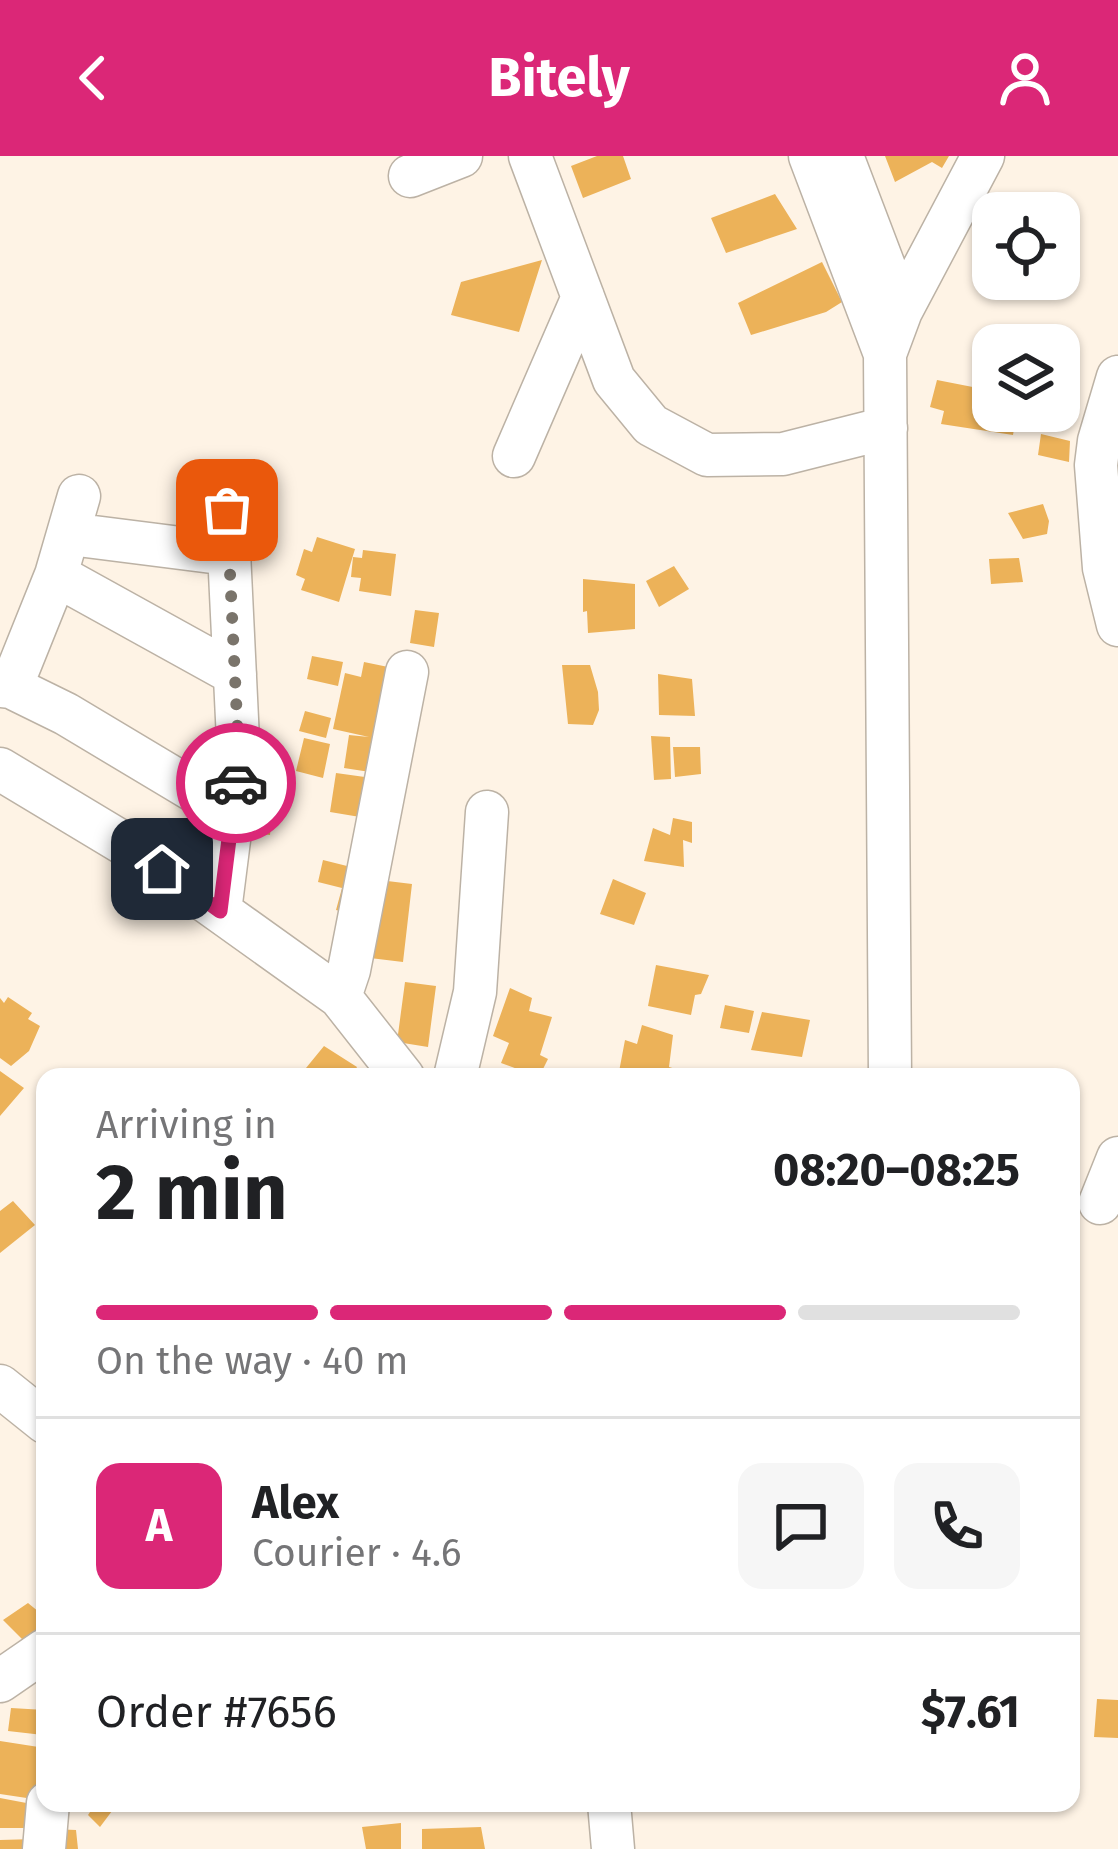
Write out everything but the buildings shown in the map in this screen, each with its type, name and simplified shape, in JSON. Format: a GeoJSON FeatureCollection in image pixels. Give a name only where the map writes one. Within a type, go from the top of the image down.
{"type":"FeatureCollection","features":[{"type":"Feature","properties":{"kind":"street"},"geometry":{"type":"LineString","coordinates":[[410,176],[461,156]]}},
{"type":"Feature","properties":{"kind":"street"},"geometry":{"type":"LineString","coordinates":[[530,156],[614,380],[651,425],[707,454],[783,454],[886,428]]}},
{"type":"Feature","properties":{"kind":"street"},"geometry":{"type":"LineString","coordinates":[[810,156],[886,354]]}},
{"type":"Feature","properties":{"kind":"street"},"geometry":{"type":"LineString","coordinates":[[842,156],[901,311]]}},
{"type":"Feature","properties":{"kind":"street"},"geometry":{"type":"LineString","coordinates":[[890,1068],[886,354],[901,311],[983,156]]}},
{"type":"Feature","properties":{"kind":"street"},"geometry":{"type":"LineString","coordinates":[[514,456],[583,297]]}},
{"type":"Feature","properties":{"kind":"street"},"geometry":{"type":"LineString","coordinates":[[1118,377],[1111,426],[1096,464],[1105,568],[1118,625]]}},
{"type":"Feature","properties":{"kind":"street"},"geometry":{"type":"LineString","coordinates":[[220,911],[239,761],[227,510]]}},
{"type":"Feature","properties":{"kind":"street"},"geometry":{"type":"LineString","coordinates":[[228,554],[74,515],[56,575],[6,687],[67,714],[233,814]]}},
{"type":"Feature","properties":{"kind":"street"},"geometry":{"type":"LineString","coordinates":[[56,575],[235,674]]}},
{"type":"Feature","properties":{"kind":"street"},"geometry":{"type":"LineString","coordinates":[[340,997],[350,970],[407,673]]}},
{"type":"Feature","properties":{"kind":"street"},"geometry":{"type":"LineString","coordinates":[[0,769],[133,849],[340,997],[394,1068]]}},
{"type":"Feature","properties":{"kind":"street"},"geometry":{"type":"LineString","coordinates":[[457,1068],[475,992],[487,812]]}},
{"type":"Feature","properties":{"kind":"street"},"geometry":{"type":"LineString","coordinates":[[1096,1202],[1118,1158]]}},
{"type":"Feature","properties":{"kind":"street"},"geometry":{"type":"LineString","coordinates":[[0,1386],[36,1415]]}},
{"type":"Feature","properties":{"kind":"street"},"geometry":{"type":"LineString","coordinates":[[0,1681],[36,1656]]}},
{"type":"Feature","properties":{"kind":"street"},"geometry":{"type":"LineString","coordinates":[[44,1849],[47,1812]]}},
{"type":"Feature","properties":{"kind":"street"},"geometry":{"type":"LineString","coordinates":[[610,1812],[613,1849]]}},
{"type":"Feature","properties":{"kind":"way so far"},"geometry":{"type":"LineString","coordinates":[[227,510],[239,761],[236,783]]}},
{"type":"Feature","properties":{"kind":"route"},"geometry":{"type":"LineString","coordinates":[[162,869],[220,911],[236,783]]}}]}
